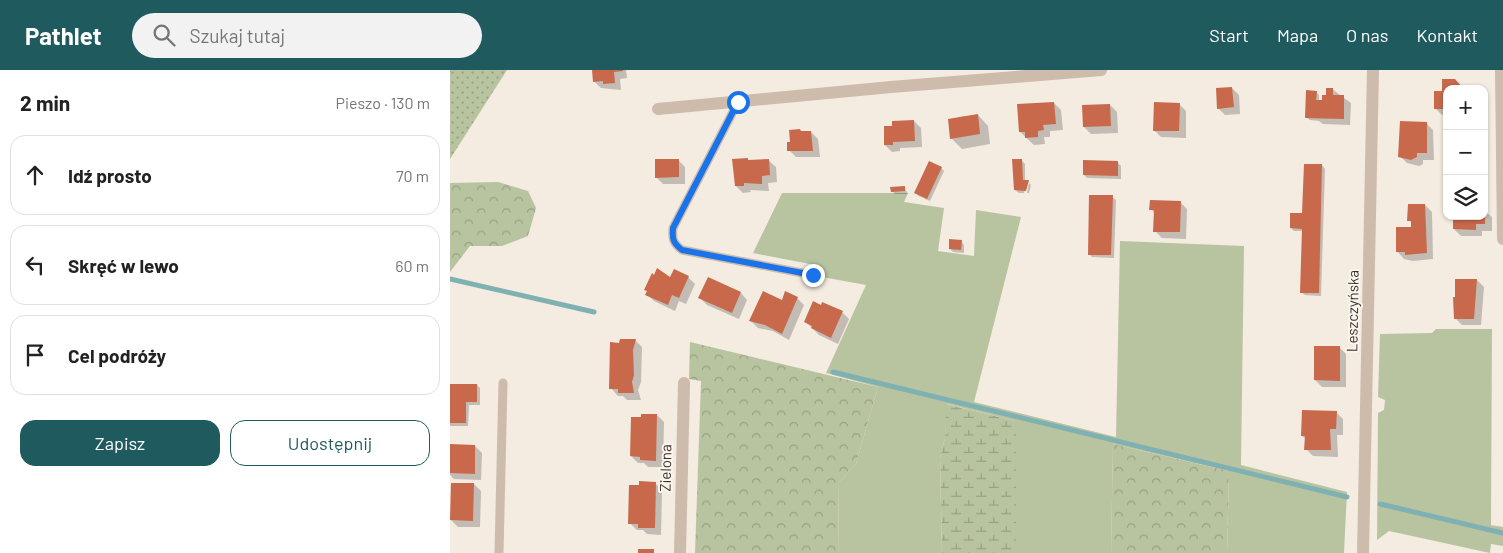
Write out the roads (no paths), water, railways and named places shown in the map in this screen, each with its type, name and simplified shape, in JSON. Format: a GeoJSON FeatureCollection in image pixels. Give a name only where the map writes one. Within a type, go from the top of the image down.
{"type":"FeatureCollection","features":[{"type":"Feature","properties":{"kind":"street"},"geometry":{"type":"LineString","coordinates":[[658,109],[1101,70]]}},
{"type":"Feature","properties":{"kind":"street","name":"Leszczyńska"},"geometry":{"type":"LineString","coordinates":[[1363,553],[1373,70]]}},
{"type":"Feature","properties":{"kind":"street"},"geometry":{"type":"LineString","coordinates":[[1501,70],[1503,239]]}},
{"type":"Feature","properties":{"kind":"street","name":"Zielona"},"geometry":{"type":"LineString","coordinates":[[680,553],[684,383]]}},
{"type":"Feature","properties":{"kind":"lane"},"geometry":{"type":"LineString","coordinates":[[738,102],[673,228],[672,238],[675,245],[682,250],[813,275]]}},
{"type":"Feature","properties":{"kind":"lane"},"geometry":{"type":"LineString","coordinates":[[499,553],[503,383]]}},
{"type":"Feature","properties":{"kind":"waterway"},"geometry":{"type":"LineString","coordinates":[[450,279],[594,312]]}},
{"type":"Feature","properties":{"kind":"waterway"},"geometry":{"type":"LineString","coordinates":[[833,372],[1347,497]]}},
{"type":"Feature","properties":{"kind":"waterway"},"geometry":{"type":"LineString","coordinates":[[1380,504],[1503,533]]}}]}
